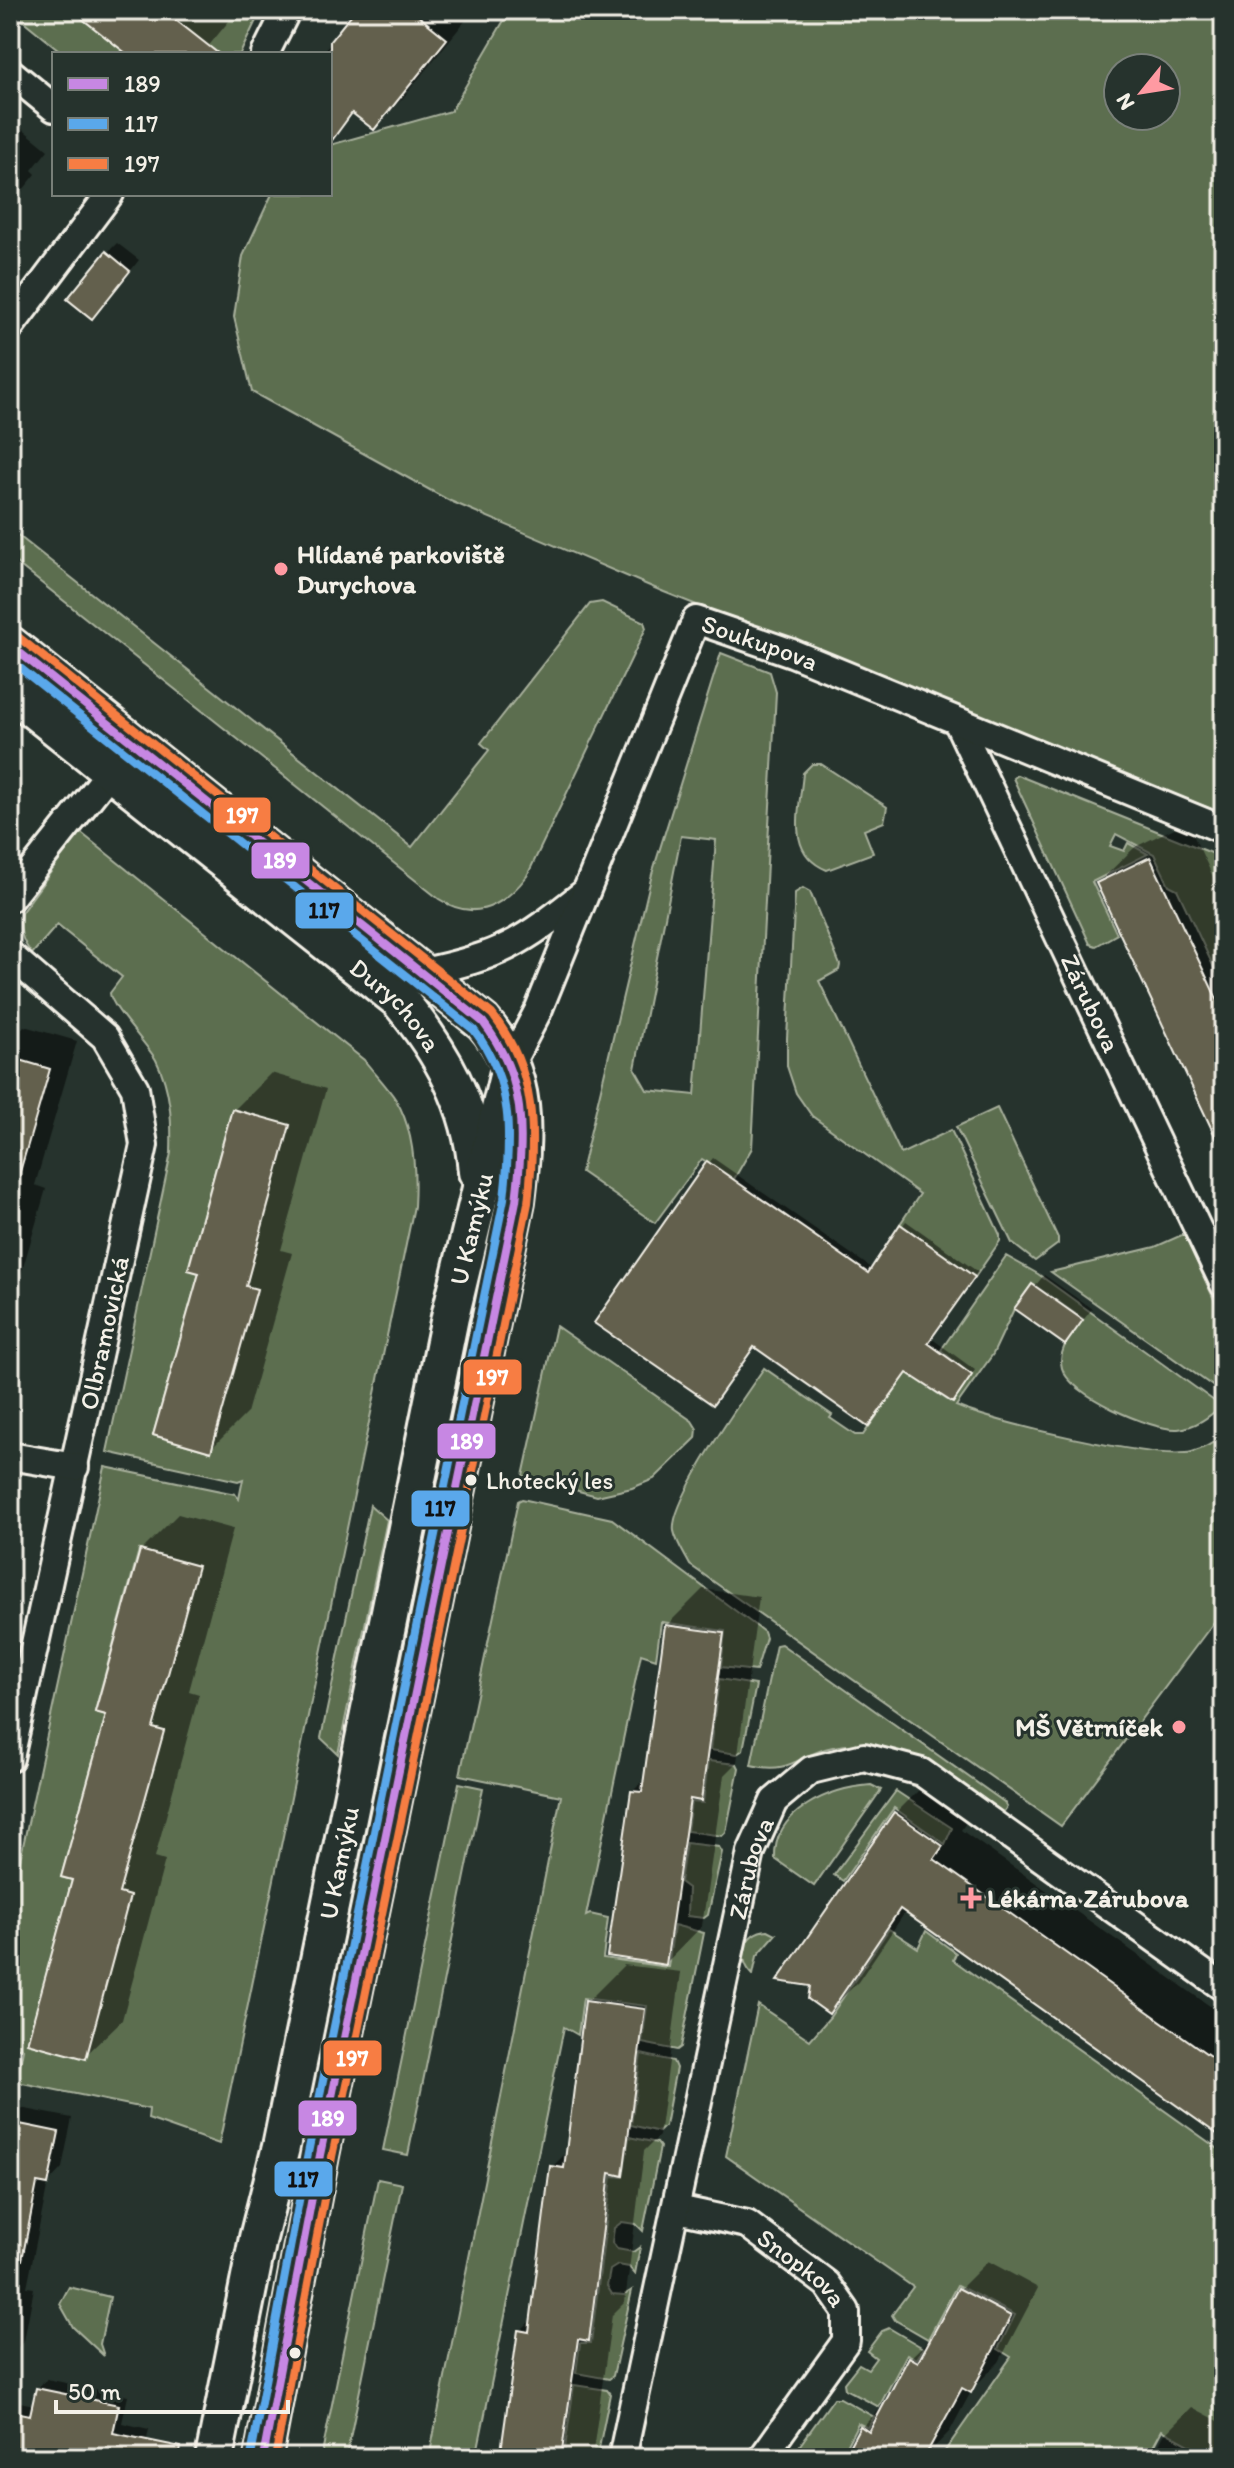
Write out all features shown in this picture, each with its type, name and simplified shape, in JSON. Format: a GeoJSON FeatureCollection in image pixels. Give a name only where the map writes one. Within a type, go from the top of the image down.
{"type":"FeatureCollection","features":[{"type":"Feature","properties":{"kind":"street"},"geometry":{"type":"LineString","coordinates":[[266,52],[287,10]]}},
{"type":"Feature","properties":{"kind":"street"},"geometry":{"type":"LineString","coordinates":[[10,72],[52,106]]}},
{"type":"Feature","properties":{"kind":"street"},"geometry":{"type":"LineString","coordinates":[[10,327],[108,196]]}},
{"type":"Feature","properties":{"kind":"street","name":"Soukupova"},"geometry":{"type":"LineString","coordinates":[[511,1063],[538,1011],[696,620],[792,653],[1224,830]]}},
{"type":"Feature","properties":{"kind":"street","name":"Durychova"},"geometry":{"type":"LineString","coordinates":[[10,645],[122,756],[399,1000],[426,1032],[458,1091],[469,1123],[478,1189]]}},
{"type":"Feature","properties":{"kind":"street","name":"Durychova"},"geometry":{"type":"LineString","coordinates":[[10,691],[122,756],[423,972],[483,1022],[499,1039],[511,1063]]}},
{"type":"Feature","properties":{"kind":"street","name":"Zárubova"},"geometry":{"type":"LineString","coordinates":[[958,723],[1224,1284]]}},
{"type":"Feature","properties":{"kind":"street"},"geometry":{"type":"LineString","coordinates":[[10,898],[122,756]]}},
{"type":"Feature","properties":{"kind":"street"},"geometry":{"type":"LineString","coordinates":[[423,972],[500,952],[526,939],[583,894]]}},
{"type":"Feature","properties":{"kind":"street","name":"Olbramovická"},"geometry":{"type":"LineString","coordinates":[[10,955],[105,1037],[135,1088],[144,1145],[10,1758]]}},
{"type":"Feature","properties":{"kind":"street"},"geometry":{"type":"LineString","coordinates":[[399,1000],[451,1035],[511,1063]]}},
{"type":"Feature","properties":{"kind":"street","name":"U Kamýku"},"geometry":{"type":"LineString","coordinates":[[214,2458],[478,1189],[511,1063]]}},
{"type":"Feature","properties":{"kind":"street","name":"U Kamýku"},"geometry":{"type":"LineString","coordinates":[[263,2458],[313,2186],[516,1201],[524,1133],[518,1085],[511,1063]]}},
{"type":"Feature","properties":{"kind":"street"},"geometry":{"type":"LineString","coordinates":[[10,1456],[75,1467]]}},
{"type":"Feature","properties":{"kind":"street","name":"Zárubova"},"geometry":{"type":"LineString","coordinates":[[622,2458],[751,1852],[774,1801],[811,1770],[864,1757],[921,1772],[1224,1988]]}},
{"type":"Feature","properties":{"kind":"street","name":"Snopkova"},"geometry":{"type":"LineString","coordinates":[[677,2209],[747,2224],[827,2284],[846,2311],[846,2341],[762,2458]]}},
{"type":"Feature","properties":{"kind":"green space"},"geometry":{"type":"Polygon","coordinates":[[[10,10],[71,10],[124,52],[62,52],[10,10]]]}},
{"type":"Feature","properties":{"kind":"green space"},"geometry":{"type":"Polygon","coordinates":[[[163,10],[261,10],[241,52],[196,52],[163,10]]]}},
{"type":"Feature","properties":{"kind":"green space"},"geometry":{"type":"Polygon","coordinates":[[[510,10],[1224,10],[1224,814],[664,592],[448,500],[252,392],[234,317],[243,256],[271,196],[332,196],[332,144],[451,111],[510,10]]]}},
{"type":"Feature","properties":{"kind":"green space"},"geometry":{"type":"Polygon","coordinates":[[[10,529],[412,847],[489,750],[481,743],[590,604],[602,602],[644,622],[646,628],[527,876],[498,903],[476,910],[464,909],[439,899],[10,558],[10,529]]]}},
{"type":"Feature","properties":{"kind":"green space"},"geometry":{"type":"Polygon","coordinates":[[[721,653],[770,672],[776,692],[752,1148],[734,1179],[702,1159],[655,1223],[581,1172],[652,874],[721,653]],[[681,836],[635,1069],[647,1090],[695,1095],[716,840],[681,836]]]}},
{"type":"Feature","properties":{"kind":"green space"},"geometry":{"type":"Polygon","coordinates":[[[812,764],[821,764],[887,807],[884,822],[864,830],[873,853],[827,870],[805,853],[800,842],[798,815],[803,773],[812,764]]]}},
{"type":"Feature","properties":{"kind":"green space"},"geometry":{"type":"Polygon","coordinates":[[[1017,775],[1224,858],[1224,989],[1177,889],[1169,885],[1154,854],[1116,834],[1110,846],[1124,851],[1128,843],[1148,854],[1092,882],[1117,934],[1096,946],[1090,944],[1013,778],[1017,775]]]}},
{"type":"Feature","properties":{"kind":"green space"},"geometry":{"type":"Polygon","coordinates":[[[80,832],[364,1060],[396,1100],[407,1125],[412,1152],[414,1206],[219,2144],[148,2119],[149,2109],[17,2082],[23,2049],[10,2046],[10,1906],[105,1467],[235,1494],[239,1499],[243,1479],[238,1481],[107,1452],[171,1153],[170,1105],[156,1060],[112,999],[110,993],[122,977],[57,925],[32,954],[22,935],[21,913],[80,832]],[[232,1109],[188,1269],[199,1273],[153,1435],[211,1452],[257,1290],[246,1286],[290,1126],[232,1109]],[[139,1550],[95,1711],[106,1715],[61,1877],[72,1880],[28,2043],[119,1893],[164,1731],[153,1728],[197,1566],[139,1550]]]}},
{"type":"Feature","properties":{"kind":"green space"},"geometry":{"type":"Polygon","coordinates":[[[803,888],[810,892],[840,965],[839,970],[819,981],[901,1154],[951,1130],[1000,1235],[1000,1241],[975,1277],[900,1224],[920,1194],[812,1116],[796,1093],[787,1066],[787,1038],[795,893],[803,888]]]}},
{"type":"Feature","properties":{"kind":"green space"},"geometry":{"type":"Polygon","coordinates":[[[997,1108],[1058,1238],[1058,1244],[1035,1261],[1012,1243],[956,1127],[997,1108]]]}},
{"type":"Feature","properties":{"kind":"green space"},"geometry":{"type":"Polygon","coordinates":[[[1184,1234],[1224,1321],[1224,1394],[1051,1272],[1155,1247],[1184,1234]]]}},
{"type":"Feature","properties":{"kind":"green space"},"geometry":{"type":"Polygon","coordinates":[[[1006,1256],[1038,1274],[1221,1406],[1202,1421],[1178,1429],[1150,1424],[1094,1399],[1068,1378],[1061,1361],[1064,1348],[1083,1319],[1032,1284],[1014,1309],[993,1354],[956,1406],[1037,1430],[1145,1451],[1192,1452],[1224,1435],[1224,1629],[1214,1622],[1061,1826],[690,1565],[674,1531],[683,1498],[695,1474],[764,1368],[832,1415],[830,1418],[855,1435],[863,1435],[907,1373],[952,1403],[971,1376],[941,1350],[1006,1256]]]}},
{"type":"Feature","properties":{"kind":"green space"},"geometry":{"type":"Polygon","coordinates":[[[556,1326],[692,1421],[697,1429],[696,1438],[654,1479],[597,1496],[523,1476],[556,1326]]]}},
{"type":"Feature","properties":{"kind":"green space"},"geometry":{"type":"Polygon","coordinates":[[[522,1499],[612,1519],[764,1632],[766,1638],[756,1671],[721,1667],[725,1631],[661,1622],[656,1659],[641,1654],[586,1916],[608,1918],[603,1958],[668,1967],[674,1925],[704,1933],[681,2047],[677,2050],[642,2043],[647,2006],[583,1998],[578,2035],[564,2027],[477,2453],[497,2458],[429,2458],[561,1796],[460,1775],[518,1501],[522,1499]]]}},
{"type":"Feature","properties":{"kind":"green space"},"geometry":{"type":"Polygon","coordinates":[[[370,1505],[387,1520],[338,1754],[321,1738],[370,1505]]]}},
{"type":"Feature","properties":{"kind":"green space"},"geometry":{"type":"Polygon","coordinates":[[[781,1644],[1004,1802],[1007,1807],[1002,1814],[923,1762],[880,1747],[833,1747],[786,1766],[751,1765],[776,1645],[781,1644]]]}},
{"type":"Feature","properties":{"kind":"green space"},"geometry":{"type":"Polygon","coordinates":[[[719,1679],[756,1685],[743,1750],[737,1754],[710,1750],[719,1679]]]}},
{"type":"Feature","properties":{"kind":"green space"},"geometry":{"type":"Polygon","coordinates":[[[708,1761],[737,1764],[739,1768],[726,1832],[722,1836],[687,1831],[691,1802],[703,1803],[708,1761]]]}},
{"type":"Feature","properties":{"kind":"green space"},"geometry":{"type":"Polygon","coordinates":[[[459,1783],[483,1788],[408,2155],[383,2150],[459,1783]]]}},
{"type":"Feature","properties":{"kind":"green space"},"geometry":{"type":"Polygon","coordinates":[[[871,1785],[881,1790],[814,1886],[775,1859],[777,1842],[794,1815],[823,1797],[871,1785]]]}},
{"type":"Feature","properties":{"kind":"green space"},"geometry":{"type":"Polygon","coordinates":[[[896,1791],[952,1828],[945,1844],[894,1808],[843,1881],[834,1875],[896,1791]]]}},
{"type":"Feature","properties":{"kind":"green space"},"geometry":{"type":"Polygon","coordinates":[[[686,1843],[719,1847],[722,1852],[708,1915],[704,1918],[687,1916],[688,1888],[680,1882],[686,1843]]]}},
{"type":"Feature","properties":{"kind":"green space"},"geometry":{"type":"Polygon","coordinates":[[[889,1929],[918,1948],[926,1931],[956,1953],[953,1960],[1224,2153],[1224,2458],[1213,2458],[1162,2430],[1147,2458],[940,2458],[1011,2357],[998,2349],[1015,2315],[957,2285],[928,2339],[895,2320],[892,2315],[913,2287],[726,2156],[758,2005],[810,2040],[830,2017],[889,1929]]]}},
{"type":"Feature","properties":{"kind":"green space"},"geometry":{"type":"Polygon","coordinates":[[[768,1930],[776,1934],[757,1956],[753,1975],[745,1961],[745,1947],[753,1935],[768,1930]]]}},
{"type":"Feature","properties":{"kind":"green space"},"geometry":{"type":"Polygon","coordinates":[[[641,2054],[673,2061],[676,2068],[665,2126],[659,2132],[631,2125],[641,2054]]]}},
{"type":"Feature","properties":{"kind":"green space"},"geometry":{"type":"Polygon","coordinates":[[[629,2137],[657,2143],[660,2147],[643,2231],[636,2224],[622,2222],[614,2228],[612,2243],[617,2249],[633,2252],[640,2247],[635,2274],[629,2267],[618,2265],[610,2270],[607,2286],[612,2294],[624,2295],[632,2290],[613,2376],[609,2379],[576,2373],[580,2343],[591,2343],[612,2176],[623,2177],[629,2137]]]}},
{"type":"Feature","properties":{"kind":"green space"},"geometry":{"type":"Polygon","coordinates":[[[378,2179],[402,2184],[346,2458],[321,2458],[378,2179]]]}},
{"type":"Feature","properties":{"kind":"green space"},"geometry":{"type":"Polygon","coordinates":[[[69,2287],[110,2297],[100,2344],[104,2356],[73,2327],[60,2304],[69,2287]]]}},
{"type":"Feature","properties":{"kind":"green space"},"geometry":{"type":"Polygon","coordinates":[[[889,2328],[923,2348],[917,2359],[907,2354],[879,2407],[845,2389],[844,2383],[859,2364],[868,2369],[876,2358],[867,2351],[882,2331],[889,2328]]]}},
{"type":"Feature","properties":{"kind":"green space"},"geometry":{"type":"Polygon","coordinates":[[[574,2385],[607,2390],[610,2394],[597,2458],[564,2455],[574,2385]]]}},
{"type":"Feature","properties":{"kind":"green space"},"geometry":{"type":"Polygon","coordinates":[[[834,2398],[840,2398],[874,2417],[868,2428],[858,2423],[840,2458],[795,2458],[795,2452],[834,2398]]]}},
{"type":"Feature","properties":{"kind":"building"},"geometry":{"type":"Polygon","coordinates":[[[71,10],[163,10],[216,52],[124,52],[71,10]]]}},
{"type":"Feature","properties":{"kind":"building"},"geometry":{"type":"Polygon","coordinates":[[[355,10],[411,10],[447,39],[374,130],[352,113],[332,140],[330,41],[355,10]]]}},
{"type":"Feature","properties":{"kind":"building"},"geometry":{"type":"Polygon","coordinates":[[[106,251],[130,271],[92,319],[67,299],[106,251]]]}},
{"type":"Feature","properties":{"kind":"building"},"geometry":{"type":"Polygon","coordinates":[[[1150,857],[1224,1014],[1224,1155],[1096,883],[1150,857]]]}},
{"type":"Feature","properties":{"kind":"building"},"geometry":{"type":"Polygon","coordinates":[[[10,1057],[50,1069],[17,1182],[10,1181],[10,1057]]]}},
{"type":"Feature","properties":{"kind":"building"},"geometry":{"type":"Polygon","coordinates":[[[232,1109],[290,1125],[246,1286],[257,1289],[211,1452],[153,1435],[199,1273],[188,1270],[232,1109]]]}},
{"type":"Feature","properties":{"kind":"building"},"geometry":{"type":"Polygon","coordinates":[[[707,1161],[868,1273],[900,1224],[975,1277],[928,1343],[972,1375],[953,1403],[907,1373],[868,1427],[754,1347],[713,1405],[594,1323],[707,1161]]]}},
{"type":"Feature","properties":{"kind":"building"},"geometry":{"type":"Polygon","coordinates":[[[1032,1284],[1083,1320],[1065,1345],[1014,1309],[1032,1284]]]}},
{"type":"Feature","properties":{"kind":"building"},"geometry":{"type":"Polygon","coordinates":[[[140,1550],[198,1566],[153,1728],[164,1731],[119,1893],[130,1896],[86,2059],[27,2043],[72,1880],[61,1877],[106,1715],[95,1712],[140,1550]]]}},
{"type":"Feature","properties":{"kind":"building"},"geometry":{"type":"Polygon","coordinates":[[[665,1625],[724,1633],[701,1801],[690,1799],[666,1965],[607,1956],[631,1791],[642,1792],[665,1625]]]}},
{"type":"Feature","properties":{"kind":"building"},"geometry":{"type":"Polygon","coordinates":[[[894,1812],[943,1846],[934,1859],[1224,2066],[1224,2139],[900,1909],[829,2014],[808,1999],[810,1986],[777,1981],[894,1812]]]}},
{"type":"Feature","properties":{"kind":"building"},"geometry":{"type":"Polygon","coordinates":[[[585,2001],[645,2009],[623,2176],[610,2173],[589,2341],[578,2339],[561,2458],[500,2458],[518,2330],[529,2332],[550,2166],[564,2168],[585,2001]]]}},
{"type":"Feature","properties":{"kind":"building"},"geometry":{"type":"Polygon","coordinates":[[[10,2122],[59,2132],[48,2185],[37,2183],[22,2260],[10,2259],[10,2122]]]}},
{"type":"Feature","properties":{"kind":"building"},"geometry":{"type":"Polygon","coordinates":[[[958,2288],[1011,2316],[971,2393],[962,2388],[924,2458],[843,2458],[860,2426],[869,2432],[909,2357],[918,2362],[958,2288]]]}},
{"type":"Feature","properties":{"kind":"building"},"geometry":{"type":"Polygon","coordinates":[[[36,2388],[119,2405],[113,2433],[181,2447],[179,2458],[10,2458],[10,2411],[30,2415],[36,2388]]]}},
{"type":"Feature","properties":{"kind":"transit line","name":"197"},"geometry":{"type":"LineString","coordinates":[[17,636],[492,1014],[518,1058],[530,1104],[532,1152],[528,1203],[332,2157],[275,2458]]}},
{"type":"Feature","properties":{"kind":"transit line","name":"189"},"geometry":{"type":"LineString","coordinates":[[10,645],[483,1022],[508,1065],[519,1107],[521,1129],[516,1201],[320,2155],[263,2458]]}},
{"type":"Feature","properties":{"kind":"transit line","name":"117"},"geometry":{"type":"LineString","coordinates":[[10,660],[474,1030],[497,1070],[507,1111],[508,1154],[504,1199],[308,2153],[251,2456]]}},
{"type":"Feature","properties":{"kind":"place","name":"Hlídané parkoviště Durychova"},"geometry":{"type":"Point","coordinates":[281,569]}},
{"type":"Feature","properties":{"kind":"place","name":"Lhotecký les"},"geometry":{"type":"Point","coordinates":[471,1480]}},
{"type":"Feature","properties":{"kind":"place","name":"MŠ Větrníček"},"geometry":{"type":"Point","coordinates":[1179,1727]}},
{"type":"Feature","properties":{"kind":"place","name":"Lékárna Zárubova"},"geometry":{"type":"Point","coordinates":[971,1898]}}]}
